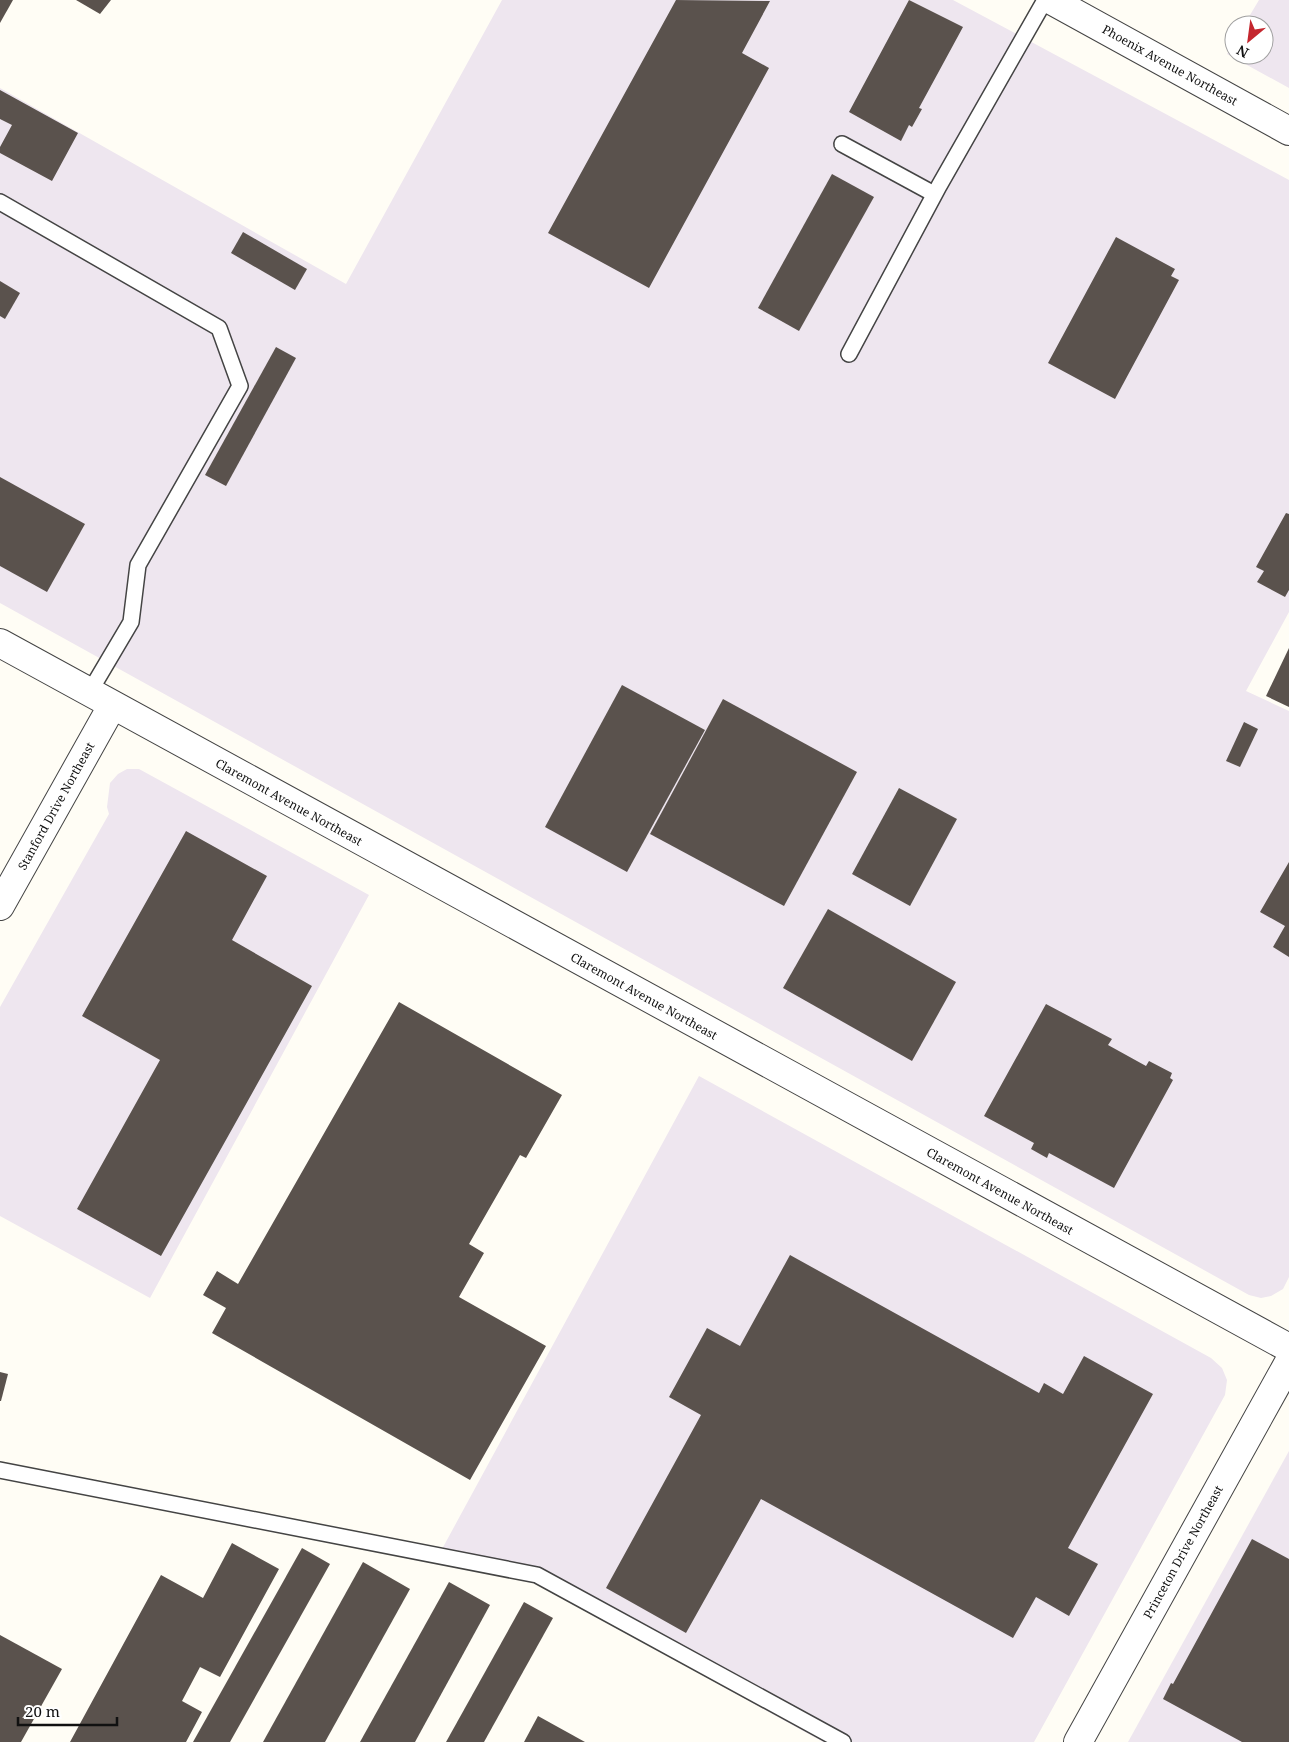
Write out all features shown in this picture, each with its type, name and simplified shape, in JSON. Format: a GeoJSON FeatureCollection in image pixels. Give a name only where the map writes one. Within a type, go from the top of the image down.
{"type":"FeatureCollection","features":[{"type":"Feature","properties":{"kind":"street","name":"Phoenix Avenue Northeast"},"geometry":{"type":"LineString","coordinates":[[1051,0],[1289,131]]}},
{"type":"Feature","properties":{"kind":"street","name":"Claremont Avenue Northeast"},"geometry":{"type":"LineString","coordinates":[[0,643],[100,700],[1289,1348]]}},
{"type":"Feature","properties":{"kind":"street","name":"Stanford Drive Northeast"},"geometry":{"type":"LineString","coordinates":[[0,906],[100,700]]}},
{"type":"Feature","properties":{"kind":"street","name":"Princeton Drive Northeast"},"geometry":{"type":"LineString","coordinates":[[1078,1742],[1289,1362]]}},
{"type":"Feature","properties":{"kind":"lane"},"geometry":{"type":"LineString","coordinates":[[849,354],[934,194],[1045,0]]}},
{"type":"Feature","properties":{"kind":"lane"},"geometry":{"type":"LineString","coordinates":[[842,144],[934,194]]}},
{"type":"Feature","properties":{"kind":"lane"},"geometry":{"type":"LineString","coordinates":[[0,202],[219,328],[240,386],[138,566],[131,622],[100,700]]}},
{"type":"Feature","properties":{"kind":"lane"},"geometry":{"type":"LineString","coordinates":[[0,1470],[537,1575],[843,1742]]}},
{"type":"Feature","properties":{"kind":"shaded area"},"geometry":{"type":"Polygon","coordinates":[[[502,0],[953,0],[1289,180],[1289,612],[1246,691],[1289,711],[1289,1277],[1283,1289],[1271,1296],[1261,1298],[1249,1295],[0,603],[0,88],[346,284],[502,0]]]}},
{"type":"Feature","properties":{"kind":"shaded area"},"geometry":{"type":"Polygon","coordinates":[[[1259,0],[1289,0],[1289,88],[1247,65],[1274,65],[1274,15],[1250,15],[1259,0]]]}},
{"type":"Feature","properties":{"kind":"shaded area"},"geometry":{"type":"Polygon","coordinates":[[[127,769],[139,769],[369,895],[150,1298],[0,1216],[0,1007],[109,814],[107,807],[110,783],[118,774],[127,769]]]}},
{"type":"Feature","properties":{"kind":"shaded area"},"geometry":{"type":"Polygon","coordinates":[[[699,1076],[1211,1358],[1222,1368],[1227,1380],[1225,1395],[1034,1742],[823,1742],[536,1583],[435,1562],[699,1076]]]}},
{"type":"Feature","properties":{"kind":"shaded area"},"geometry":{"type":"Polygon","coordinates":[[[1289,1451],[1289,1742],[1128,1742],[1289,1451]]]}},
{"type":"Feature","properties":{"kind":"building"},"geometry":{"type":"Polygon","coordinates":[[[0,0],[13,0],[0,23],[0,0]]]}},
{"type":"Feature","properties":{"kind":"building"},"geometry":{"type":"Polygon","coordinates":[[[76,0],[111,0],[100,14],[76,0]]]}},
{"type":"Feature","properties":{"kind":"building"},"geometry":{"type":"Polygon","coordinates":[[[676,0],[770,1],[742,53],[769,68],[649,288],[548,233],[676,0]]]}},
{"type":"Feature","properties":{"kind":"building"},"geometry":{"type":"Polygon","coordinates":[[[909,0],[963,27],[919,108],[922,109],[912,127],[909,125],[901,141],[849,112],[909,0]]]}},
{"type":"Feature","properties":{"kind":"building"},"geometry":{"type":"Polygon","coordinates":[[[0,90],[78,133],[52,181],[0,153],[0,147],[12,125],[0,119],[0,90]]]}},
{"type":"Feature","properties":{"kind":"building"},"geometry":{"type":"Polygon","coordinates":[[[832,174],[874,197],[799,331],[758,308],[832,174]]]}},
{"type":"Feature","properties":{"kind":"building"},"geometry":{"type":"Polygon","coordinates":[[[243,232],[307,269],[295,290],[231,253],[243,232]]]}},
{"type":"Feature","properties":{"kind":"building"},"geometry":{"type":"Polygon","coordinates":[[[1116,237],[1175,269],[1171,276],[1179,280],[1115,399],[1048,363],[1116,237]]]}},
{"type":"Feature","properties":{"kind":"building"},"geometry":{"type":"Polygon","coordinates":[[[0,281],[20,293],[5,319],[0,316],[0,281]]]}},
{"type":"Feature","properties":{"kind":"building"},"geometry":{"type":"Polygon","coordinates":[[[276,347],[296,358],[226,486],[205,475],[276,347]]]}},
{"type":"Feature","properties":{"kind":"building"},"geometry":{"type":"Polygon","coordinates":[[[0,477],[85,524],[47,592],[0,566],[0,477]]]}},
{"type":"Feature","properties":{"kind":"building"},"geometry":{"type":"Polygon","coordinates":[[[1286,513],[1289,514],[1289,590],[1285,597],[1257,582],[1264,571],[1256,567],[1286,513]]]}},
{"type":"Feature","properties":{"kind":"building"},"geometry":{"type":"Polygon","coordinates":[[[1289,648],[1289,707],[1266,696],[1289,648]]]}},
{"type":"Feature","properties":{"kind":"building"},"geometry":{"type":"Polygon","coordinates":[[[622,685],[705,730],[627,872],[545,827],[622,685]]]}},
{"type":"Feature","properties":{"kind":"building"},"geometry":{"type":"Polygon","coordinates":[[[723,699],[857,772],[784,906],[650,834],[723,699]]]}},
{"type":"Feature","properties":{"kind":"building"},"geometry":{"type":"Polygon","coordinates":[[[1244,722],[1258,729],[1240,767],[1226,761],[1244,722]]]}},
{"type":"Feature","properties":{"kind":"building"},"geometry":{"type":"Polygon","coordinates":[[[899,788],[957,819],[910,906],[852,874],[899,788]]]}},
{"type":"Feature","properties":{"kind":"building"},"geometry":{"type":"Polygon","coordinates":[[[186,831],[267,876],[232,940],[312,986],[161,1256],[77,1209],[160,1060],[82,1016],[186,831]]]}},
{"type":"Feature","properties":{"kind":"building"},"geometry":{"type":"Polygon","coordinates":[[[1289,862],[1289,957],[1273,947],[1285,926],[1260,912],[1289,862]]]}},
{"type":"Feature","properties":{"kind":"building"},"geometry":{"type":"Polygon","coordinates":[[[828,909],[956,982],[912,1061],[783,988],[828,909]]]}},
{"type":"Feature","properties":{"kind":"building"},"geometry":{"type":"Polygon","coordinates":[[[399,1002],[562,1095],[526,1158],[520,1155],[469,1244],[484,1253],[459,1297],[546,1346],[470,1480],[212,1333],[226,1308],[203,1295],[217,1271],[238,1284],[399,1002]]]}},
{"type":"Feature","properties":{"kind":"building"},"geometry":{"type":"Polygon","coordinates":[[[1046,1004],[1112,1039],[1108,1045],[1146,1066],[1149,1061],[1172,1073],[1170,1078],[1173,1080],[1114,1188],[1049,1153],[1047,1158],[1031,1149],[1034,1143],[984,1116],[1046,1004]]]}},
{"type":"Feature","properties":{"kind":"building"},"geometry":{"type":"Polygon","coordinates":[[[790,1255],[1039,1393],[1044,1383],[1063,1394],[1084,1356],[1153,1394],[1068,1548],[1098,1564],[1069,1616],[1036,1597],[1013,1638],[761,1499],[686,1633],[606,1588],[701,1415],[669,1397],[707,1328],[740,1346],[790,1255]]]}},
{"type":"Feature","properties":{"kind":"building"},"geometry":{"type":"Polygon","coordinates":[[[0,1372],[8,1374],[1,1401],[0,1401],[0,1372]]]}},
{"type":"Feature","properties":{"kind":"building"},"geometry":{"type":"Polygon","coordinates":[[[1252,1539],[1289,1559],[1289,1742],[1242,1742],[1163,1699],[1252,1539]]]}},
{"type":"Feature","properties":{"kind":"building"},"geometry":{"type":"Polygon","coordinates":[[[232,1543],[279,1569],[220,1677],[200,1667],[182,1701],[202,1712],[186,1742],[70,1742],[161,1575],[203,1598],[232,1543]]]}},
{"type":"Feature","properties":{"kind":"building"},"geometry":{"type":"Polygon","coordinates":[[[302,1548],[330,1564],[230,1742],[193,1742],[302,1548]]]}},
{"type":"Feature","properties":{"kind":"building"},"geometry":{"type":"Polygon","coordinates":[[[363,1562],[410,1589],[325,1742],[263,1742],[363,1562]]]}},
{"type":"Feature","properties":{"kind":"building"},"geometry":{"type":"Polygon","coordinates":[[[449,1582],[490,1605],[415,1742],[360,1742],[449,1582]]]}},
{"type":"Feature","properties":{"kind":"building"},"geometry":{"type":"Polygon","coordinates":[[[524,1602],[553,1618],[484,1742],[446,1742],[524,1602]]]}},
{"type":"Feature","properties":{"kind":"building"},"geometry":{"type":"Polygon","coordinates":[[[0,1635],[62,1669],[21,1742],[0,1742],[0,1635]]]}},
{"type":"Feature","properties":{"kind":"building"},"geometry":{"type":"Polygon","coordinates":[[[538,1716],[585,1742],[524,1742],[538,1716]]]}}]}
